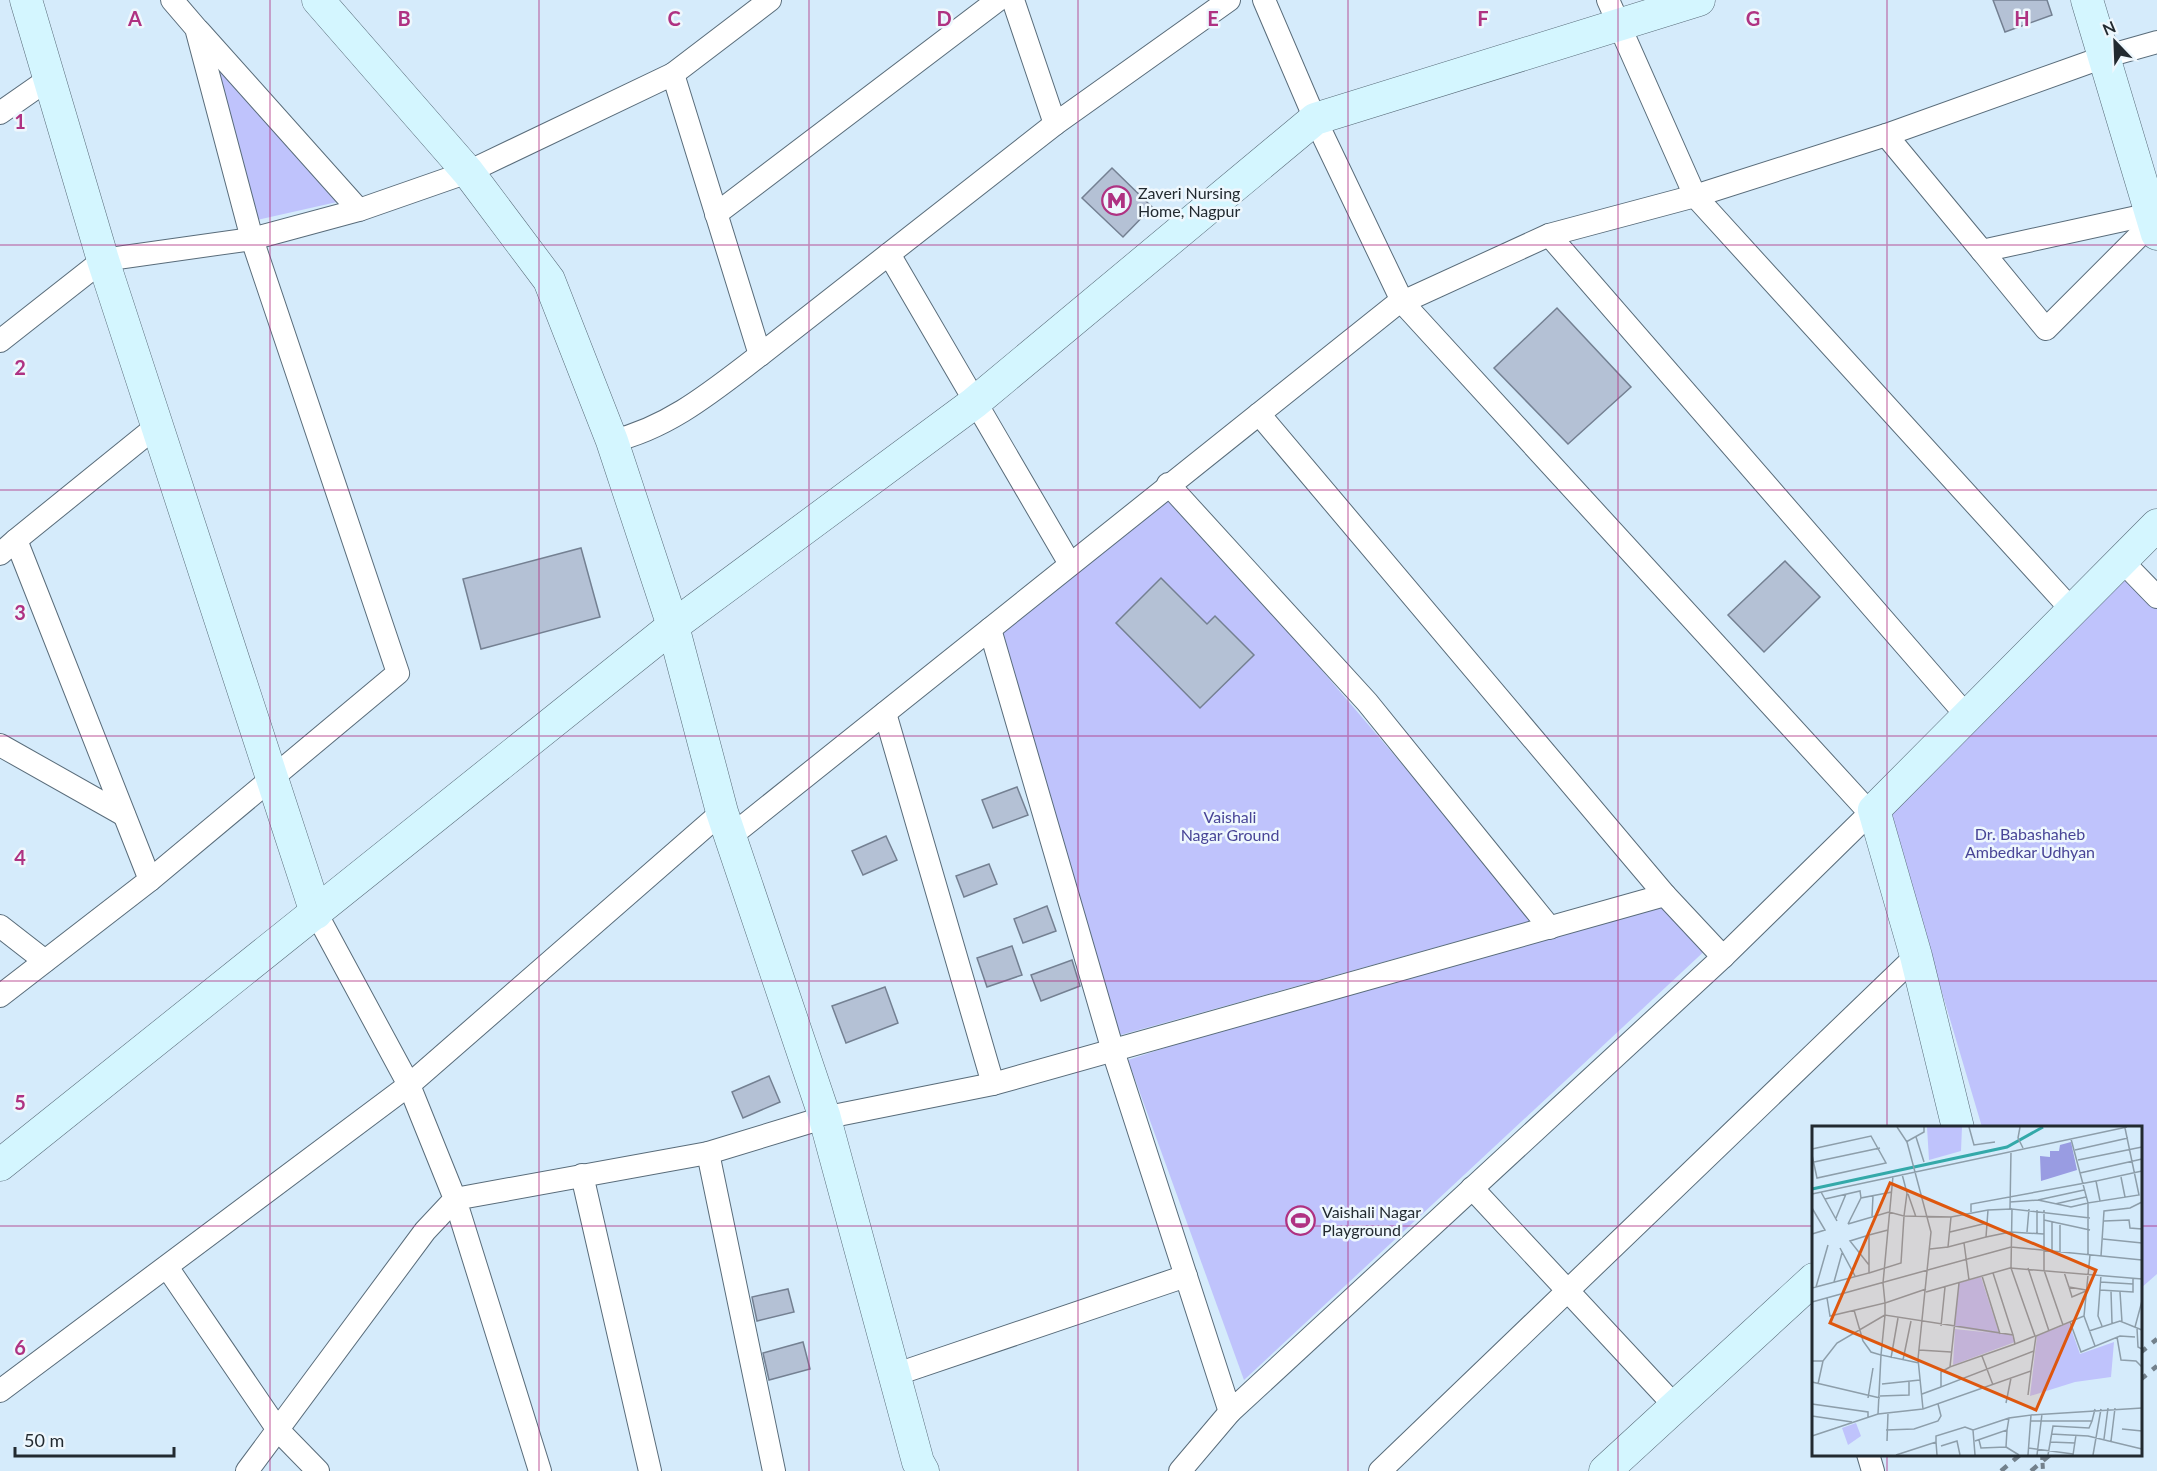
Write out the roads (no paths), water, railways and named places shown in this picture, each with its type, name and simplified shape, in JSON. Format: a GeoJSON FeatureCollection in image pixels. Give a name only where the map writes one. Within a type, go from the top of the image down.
{"type":"FeatureCollection","features":[{"type":"Feature","properties":{"kind":"street"},"geometry":{"type":"LineString","coordinates":[[26,0],[103,260],[316,913],[409,1085],[455,1198],[540,1471]]}},
{"type":"Feature","properties":{"kind":"street"},"geometry":{"type":"LineString","coordinates":[[172,0],[359,210]]}},
{"type":"Feature","properties":{"kind":"street"},"geometry":{"type":"LineString","coordinates":[[318,0],[468,172],[549,280],[612,441],[673,626],[727,824],[823,1118],[918,1462],[923,1471]]}},
{"type":"Feature","properties":{"kind":"street"},"geometry":{"type":"LineString","coordinates":[[0,341],[103,260],[252,239],[359,210],[468,172],[673,74],[770,0]]}},
{"type":"Feature","properties":{"kind":"street"},"geometry":{"type":"LineString","coordinates":[[716,214],[998,0]]}},
{"type":"Feature","properties":{"kind":"street"},"geometry":{"type":"LineString","coordinates":[[1013,0],[1055,124]]}},
{"type":"Feature","properties":{"kind":"street"},"geometry":{"type":"LineString","coordinates":[[612,441],[641,434],[703,398],[1055,124],[1229,0]]}},
{"type":"Feature","properties":{"kind":"street"},"geometry":{"type":"LineString","coordinates":[[1264,0],[1315,119],[1403,303],[1872,811],[1916,956],[1958,1126]]}},
{"type":"Feature","properties":{"kind":"street"},"geometry":{"type":"LineString","coordinates":[[0,1165],[673,626],[974,403],[1315,119],[1613,13],[1699,0]]}},
{"type":"Feature","properties":{"kind":"street"},"geometry":{"type":"LineString","coordinates":[[2087,0],[2153,217]]}},
{"type":"Feature","properties":{"kind":"street"},"geometry":{"type":"LineString","coordinates":[[1613,13],[1695,196],[2071,609]]}},
{"type":"Feature","properties":{"kind":"street"},"geometry":{"type":"LineString","coordinates":[[0,996],[150,880],[398,673],[252,239],[196,28]]}},
{"type":"Feature","properties":{"kind":"street"},"geometry":{"type":"LineString","coordinates":[[0,1391],[409,1085],[727,824],[885,713],[1168,484],[1394,306],[1550,236],[1695,196],[1886,135],[2103,57],[2157,42]]}},
{"type":"Feature","properties":{"kind":"street"},"geometry":{"type":"LineString","coordinates":[[673,74],[760,355]]}},
{"type":"Feature","properties":{"kind":"street"},"geometry":{"type":"LineString","coordinates":[[0,113],[50,78]]}},
{"type":"Feature","properties":{"kind":"street"},"geometry":{"type":"LineString","coordinates":[[1886,135],[2046,329],[2153,217]]}},
{"type":"Feature","properties":{"kind":"street"},"geometry":{"type":"LineString","coordinates":[[1982,251],[2153,217]]}},
{"type":"Feature","properties":{"kind":"street"},"geometry":{"type":"LineString","coordinates":[[1550,236],[1968,716]]}},
{"type":"Feature","properties":{"kind":"street"},"geometry":{"type":"LineString","coordinates":[[889,254],[1070,564]]}},
{"type":"Feature","properties":{"kind":"street"},"geometry":{"type":"LineString","coordinates":[[1259,414],[1665,895],[1723,957]]}},
{"type":"Feature","properties":{"kind":"street"},"geometry":{"type":"LineString","coordinates":[[150,880],[8,547],[158,425]]}},
{"type":"Feature","properties":{"kind":"street"},"geometry":{"type":"LineString","coordinates":[[1168,484],[1367,702],[1550,928]]}},
{"type":"Feature","properties":{"kind":"street"},"geometry":{"type":"LineString","coordinates":[[1180,1471],[1230,1412],[1723,957],[1968,716],[2071,609],[2157,525]]}},
{"type":"Feature","properties":{"kind":"street"},"geometry":{"type":"LineString","coordinates":[[2121,560],[2157,597]]}},
{"type":"Feature","properties":{"kind":"street"},"geometry":{"type":"LineString","coordinates":[[990,629],[1113,1051],[1230,1412]]}},
{"type":"Feature","properties":{"kind":"street"},"geometry":{"type":"LineString","coordinates":[[885,713],[993,1084]]}},
{"type":"Feature","properties":{"kind":"street"},"geometry":{"type":"LineString","coordinates":[[0,745],[124,815]]}},
{"type":"Feature","properties":{"kind":"street"},"geometry":{"type":"LineString","coordinates":[[247,1471],[425,1231],[455,1198],[708,1152],[823,1118],[993,1084],[1665,895]]}},
{"type":"Feature","properties":{"kind":"street"},"geometry":{"type":"LineString","coordinates":[[0,926],[45,961]]}},
{"type":"Feature","properties":{"kind":"street"},"geometry":{"type":"LineString","coordinates":[[1380,1471],[1916,956]]}},
{"type":"Feature","properties":{"kind":"street"},"geometry":{"type":"LineString","coordinates":[[708,1152],[774,1471]]}},
{"type":"Feature","properties":{"kind":"street"},"geometry":{"type":"LineString","coordinates":[[582,1175],[650,1471]]}},
{"type":"Feature","properties":{"kind":"street"},"geometry":{"type":"LineString","coordinates":[[1472,1188],[1569,1289],[1675,1406]]}},
{"type":"Feature","properties":{"kind":"street"},"geometry":{"type":"LineString","coordinates":[[166,1268],[278,1430],[318,1471]]}},
{"type":"Feature","properties":{"kind":"street"},"geometry":{"type":"LineString","coordinates":[[894,1375],[1186,1276]]}},
{"type":"Feature","properties":{"kind":"street"},"geometry":{"type":"LineString","coordinates":[[1605,1471],[1812,1280]]}},
{"type":"Feature","properties":{"kind":"street"},"geometry":{"type":"LineString","coordinates":[[1868,1456],[1873,1471]]}},
{"type":"Feature","properties":{"kind":"railway"},"geometry":{"type":"LineString","coordinates":[[2142,1351],[2157,1339]]}},
{"type":"Feature","properties":{"kind":"railway"},"geometry":{"type":"LineString","coordinates":[[2142,1378],[2157,1366]]}},
{"type":"Feature","properties":{"kind":"railway"},"geometry":{"type":"LineString","coordinates":[[2001,1471],[2019,1456]]}},
{"type":"Feature","properties":{"kind":"railway"},"geometry":{"type":"LineString","coordinates":[[2031,1471],[2049,1456]]}},
{"type":"Feature","properties":{"kind":"place","name":"Zaveri Nursing Home, Nagpur"},"geometry":{"type":"Point","coordinates":[1117,201]}},
{"type":"Feature","properties":{"kind":"place","name":"Vaishali Nagar Playground"},"geometry":{"type":"Point","coordinates":[1301,1220]}},
{"type":"Feature","properties":{"kind":"park label","name":"Vaishali Nagar Ground"},"geometry":{"type":"Point","coordinates":[1230,825]}},
{"type":"Feature","properties":{"kind":"park label","name":"Dr. Babashaheb Ambedkar Udhyan"},"geometry":{"type":"Point","coordinates":[2030,842]}}]}
